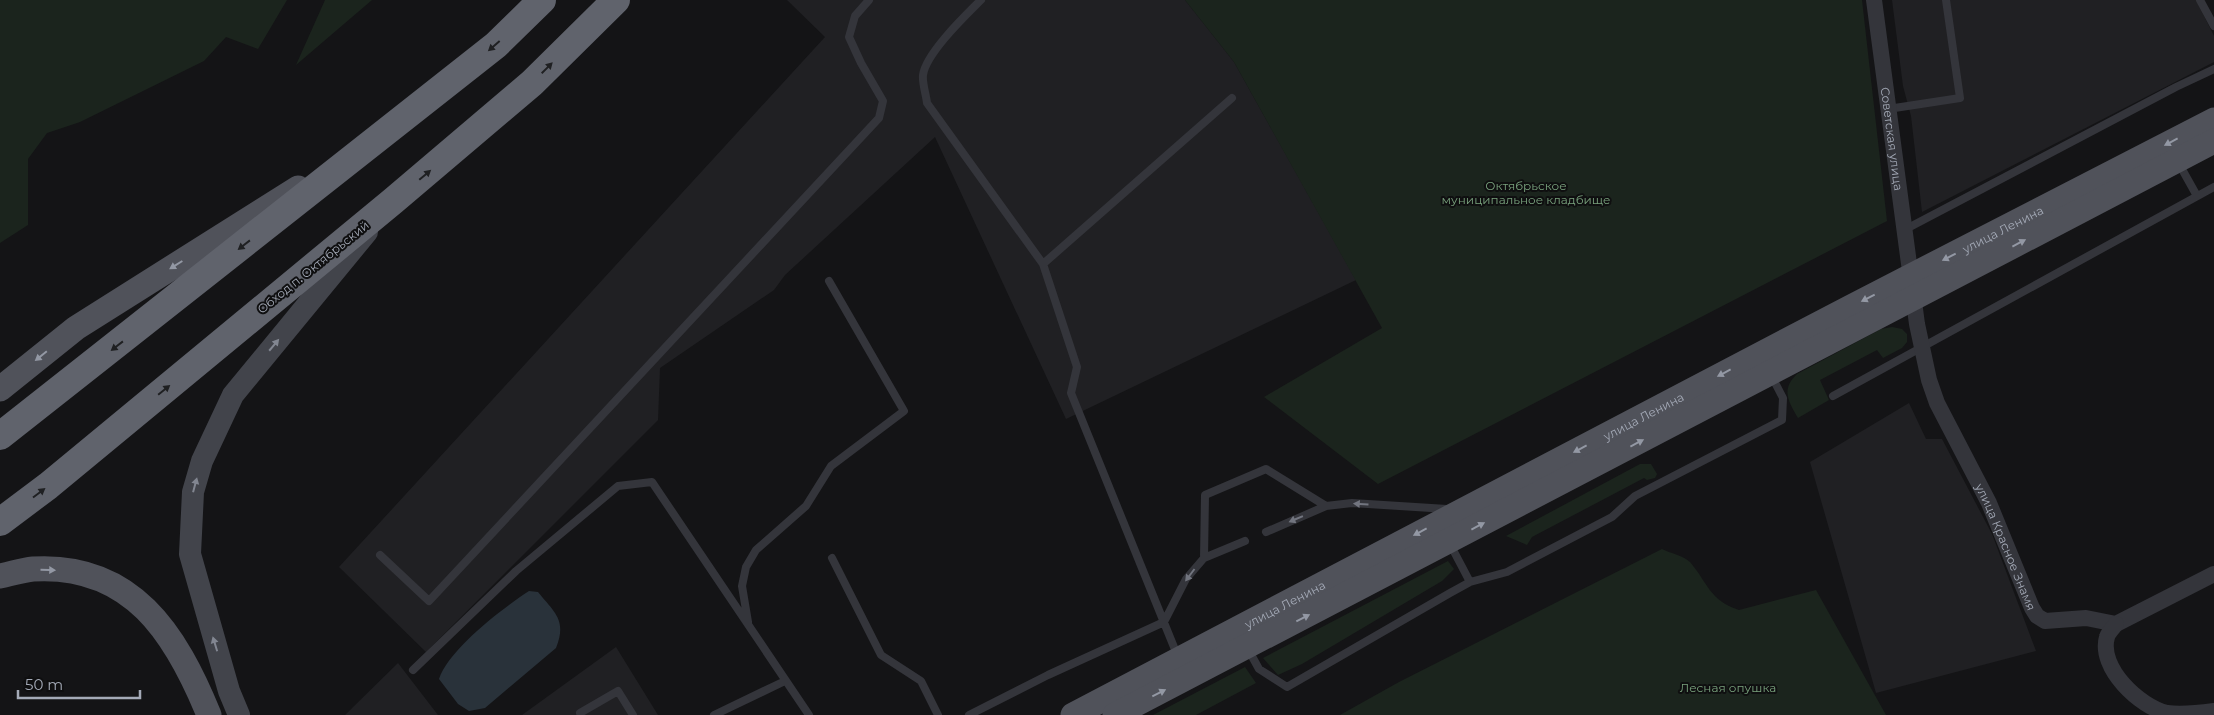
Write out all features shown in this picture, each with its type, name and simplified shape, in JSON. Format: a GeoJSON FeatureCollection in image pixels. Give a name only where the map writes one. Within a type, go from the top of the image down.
{"type":"FeatureCollection","features":[{"type":"Feature","properties":{"kind":"highway"},"geometry":{"type":"LineString","coordinates":[[0,436],[496,45],[542,0]]}},
{"type":"Feature","properties":{"kind":"highway","name":"Обход п. Октябрьский"},"geometry":{"type":"LineString","coordinates":[[0,522],[48,486],[393,201],[532,83],[616,0]]}},
{"type":"Feature","properties":{"kind":"main road","name":"улица Ленина"},"geometry":{"type":"LineString","coordinates":[[1117,715],[1770,373],[1913,287],[2214,120]]}},
{"type":"Feature","properties":{"kind":"main road"},"geometry":{"type":"LineString","coordinates":[[0,389],[76,328],[380,136]]}},
{"type":"Feature","properties":{"kind":"main road","name":"улица Ленина"},"geometry":{"type":"LineString","coordinates":[[1073,715],[1462,510],[1913,287],[2214,141]]}},
{"type":"Feature","properties":{"kind":"main road"},"geometry":{"type":"LineString","coordinates":[[239,715],[229,690],[190,554],[193,492],[202,461],[233,395],[393,201]]}},
{"type":"Feature","properties":{"kind":"main road"},"geometry":{"type":"LineString","coordinates":[[0,576],[32,569],[60,570],[84,574],[112,584],[138,601],[163,628],[183,658],[206,709]]}},
{"type":"Feature","properties":{"kind":"street","name":"Советская улица"},"geometry":{"type":"LineString","coordinates":[[1874,0],[1913,287]]}},
{"type":"Feature","properties":{"kind":"street","name":"улица Красное Знамя"},"geometry":{"type":"LineString","coordinates":[[1913,287],[1921,347],[1928,380],[1937,403],[1989,504],[2037,616],[2045,621],[2086,618],[2116,624]]}},
{"type":"Feature","properties":{"kind":"street"},"geometry":{"type":"LineString","coordinates":[[2214,574],[2116,624],[2107,636],[2106,652],[2129,691],[2151,708],[2169,714],[2214,711]]}},
{"type":"Feature","properties":{"kind":"lane"},"geometry":{"type":"LineString","coordinates":[[380,555],[429,601],[879,118],[883,101],[861,63],[849,36],[855,16],[869,0]]}},
{"type":"Feature","properties":{"kind":"lane"},"geometry":{"type":"LineString","coordinates":[[981,0],[943,40],[928,61],[923,74],[927,103],[1043,264],[1077,366],[1071,393],[1179,660]]}},
{"type":"Feature","properties":{"kind":"lane"},"geometry":{"type":"LineString","coordinates":[[1888,109],[1960,98],[1946,0]]}},
{"type":"Feature","properties":{"kind":"lane"},"geometry":{"type":"LineString","coordinates":[[2200,0],[2214,26]]}},
{"type":"Feature","properties":{"kind":"lane"},"geometry":{"type":"LineString","coordinates":[[1906,229],[2214,68]]}},
{"type":"Feature","properties":{"kind":"lane"},"geometry":{"type":"LineString","coordinates":[[1043,264],[1232,98]]}},
{"type":"Feature","properties":{"kind":"lane"},"geometry":{"type":"LineString","coordinates":[[2177,160],[2197,196]]}},
{"type":"Feature","properties":{"kind":"lane"},"geometry":{"type":"LineString","coordinates":[[1833,396],[2214,187]]}},
{"type":"Feature","properties":{"kind":"lane"},"geometry":{"type":"LineString","coordinates":[[749,626],[742,586],[746,567],[756,550],[806,506],[831,466],[904,411],[829,281]]}},
{"type":"Feature","properties":{"kind":"lane"},"geometry":{"type":"LineString","coordinates":[[1247,647],[1258,669],[1287,687],[1470,582],[1506,572],[1586,531],[1612,517],[1635,496],[1782,420],[1783,398],[1770,373]]}},
{"type":"Feature","properties":{"kind":"lane"},"geometry":{"type":"LineString","coordinates":[[1204,558],[1205,495],[1266,469],[1326,506]]}},
{"type":"Feature","properties":{"kind":"lane"},"geometry":{"type":"LineString","coordinates":[[413,670],[516,571],[618,486],[652,482],[809,715]]}},
{"type":"Feature","properties":{"kind":"lane"},"geometry":{"type":"LineString","coordinates":[[1266,532],[1326,506],[1352,503],[1462,510]]}},
{"type":"Feature","properties":{"kind":"lane"},"geometry":{"type":"LineString","coordinates":[[968,715],[1048,675],[1164,622],[1186,579],[1204,558],[1245,541]]}},
{"type":"Feature","properties":{"kind":"lane"},"geometry":{"type":"LineString","coordinates":[[1448,542],[1470,582]]}},
{"type":"Feature","properties":{"kind":"lane"},"geometry":{"type":"LineString","coordinates":[[832,558],[882,655],[921,681],[938,715]]}},
{"type":"Feature","properties":{"kind":"lane"},"geometry":{"type":"LineString","coordinates":[[714,715],[785,681]]}},
{"type":"Feature","properties":{"kind":"lane"},"geometry":{"type":"LineString","coordinates":[[580,713],[618,691],[633,715]]}},
{"type":"Feature","properties":{"kind":"shaded area"},"geometry":{"type":"Polygon","coordinates":[[[787,0],[1185,0],[1234,62],[1356,280],[1066,419],[935,137],[785,275],[774,290],[660,368],[658,420],[426,652],[339,567],[825,37],[787,0]]]}},
{"type":"Feature","properties":{"kind":"shaded area"},"geometry":{"type":"Polygon","coordinates":[[[1892,0],[2196,0],[2214,36],[2214,62],[1922,212],[1911,116],[1903,86],[1892,0]]]}},
{"type":"Feature","properties":{"kind":"shaded area"},"geometry":{"type":"Polygon","coordinates":[[[1909,403],[1926,439],[1942,439],[1992,534],[2036,651],[1876,693],[1810,462],[1909,403]]]}},
{"type":"Feature","properties":{"kind":"shaded area"},"geometry":{"type":"Polygon","coordinates":[[[529,591],[538,592],[558,617],[560,630],[556,648],[485,708],[469,711],[458,704],[439,679],[445,667],[465,642],[478,630],[529,591]]]}},
{"type":"Feature","properties":{"kind":"shaded area"},"geometry":{"type":"Polygon","coordinates":[[[616,647],[658,715],[522,715],[616,647]]]}},
{"type":"Feature","properties":{"kind":"shaded area"},"geometry":{"type":"Polygon","coordinates":[[[398,663],[438,715],[345,715],[398,663]]]}},
{"type":"Feature","properties":{"kind":"green space"},"geometry":{"type":"Polygon","coordinates":[[[0,0],[287,0],[258,49],[226,37],[204,61],[80,122],[47,133],[28,159],[28,225],[0,243],[0,0]]]}},
{"type":"Feature","properties":{"kind":"green space"},"geometry":{"type":"Polygon","coordinates":[[[325,0],[372,0],[296,65],[325,0]]]}},
{"type":"Feature","properties":{"kind":"green space","name":"Октябрьское муниципальное кладбище"},"geometry":{"type":"Polygon","coordinates":[[[1185,0],[1862,0],[1887,221],[1378,484],[1264,397],[1382,328],[1234,62],[1185,0]]]}},
{"type":"Feature","properties":{"kind":"green space"},"geometry":{"type":"Polygon","coordinates":[[[1892,327],[1902,329],[1907,334],[1907,342],[1902,348],[1883,358],[1877,350],[1820,380],[1829,400],[1798,418],[1791,406],[1788,395],[1789,385],[1797,374],[1881,329],[1892,327]]]}},
{"type":"Feature","properties":{"kind":"green space"},"geometry":{"type":"Polygon","coordinates":[[[1640,464],[1651,464],[1657,474],[1655,478],[1647,480],[1644,478],[1532,537],[1527,545],[1506,536],[1640,464]]]}},
{"type":"Feature","properties":{"kind":"green space","name":"Лесная опушка"},"geometry":{"type":"Polygon","coordinates":[[[1662,549],[1681,556],[1690,562],[1715,596],[1729,606],[1739,610],[1816,590],[1886,715],[1340,715],[1399,682],[1662,549]]]}},
{"type":"Feature","properties":{"kind":"green space"},"geometry":{"type":"Polygon","coordinates":[[[1448,561],[1454,569],[1442,581],[1302,664],[1278,675],[1263,658],[1448,561]]]}},
{"type":"Feature","properties":{"kind":"green space"},"geometry":{"type":"Polygon","coordinates":[[[1245,667],[1256,683],[1196,715],[1153,715],[1245,667]]]}}]}
